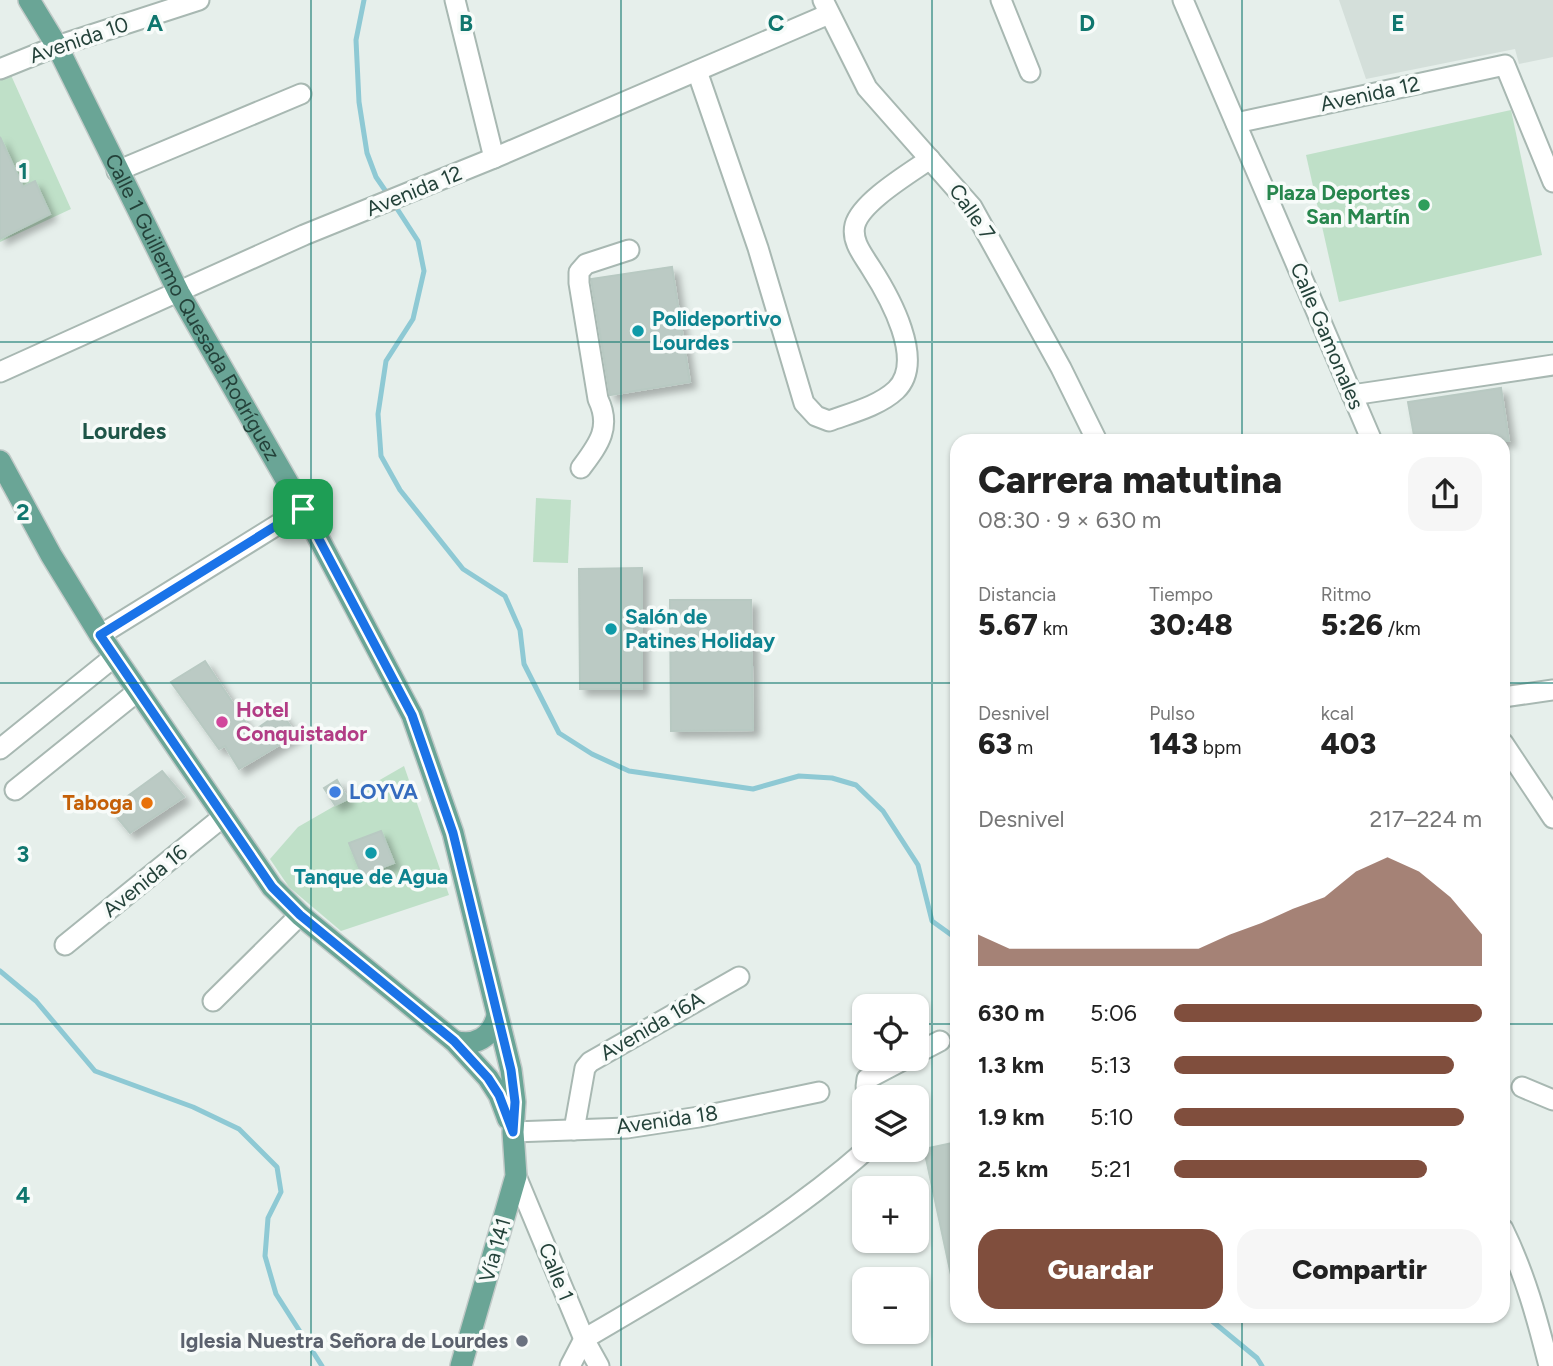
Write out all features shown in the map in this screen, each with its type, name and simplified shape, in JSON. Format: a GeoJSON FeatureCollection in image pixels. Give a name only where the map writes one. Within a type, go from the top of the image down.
{"type":"FeatureCollection","features":[{"type":"Feature","properties":{"kind":"main road","name":"Calle 1 Guillermo Quesada Rodríguez"},"geometry":{"type":"LineString","coordinates":[[29,0],[57,46],[179,293],[303,509],[412,715],[453,833],[511,1070],[515,1102],[513,1132]]}},
{"type":"Feature","properties":{"kind":"main road"},"geometry":{"type":"LineString","coordinates":[[0,461],[51,555],[114,657],[272,887],[300,915],[454,1041],[488,1078],[499,1095],[513,1132]]}},
{"type":"Feature","properties":{"kind":"main road"},"geometry":{"type":"LineString","coordinates":[[454,1041],[478,1041],[491,1031],[497,1016]]}},
{"type":"Feature","properties":{"kind":"main road","name":"Vía 141"},"geometry":{"type":"LineString","coordinates":[[461,1366],[516,1176],[513,1132]]}},
{"type":"Feature","properties":{"kind":"street","name":"Avenida 10"},"geometry":{"type":"LineString","coordinates":[[0,69],[57,46],[199,0]]}},
{"type":"Feature","properties":{"kind":"street"},"geometry":{"type":"LineString","coordinates":[[455,0],[494,158]]}},
{"type":"Feature","properties":{"kind":"street"},"geometry":{"type":"LineString","coordinates":[[1000,0],[1030,72]]}},
{"type":"Feature","properties":{"kind":"street","name":"Calle Gamonales"},"geometry":{"type":"LineString","coordinates":[[1183,0],[1369,434]]}},
{"type":"Feature","properties":{"kind":"street","name":"Avenida 12"},"geometry":{"type":"LineString","coordinates":[[0,372],[304,235],[698,71],[826,7]]}},
{"type":"Feature","properties":{"kind":"street","name":"Calle 7"},"geometry":{"type":"LineString","coordinates":[[826,7],[867,88],[972,206],[1093,434]]}},
{"type":"Feature","properties":{"kind":"street","name":"Avenida 12"},"geometry":{"type":"LineString","coordinates":[[1236,123],[1505,65],[1553,182]]}},
{"type":"Feature","properties":{"kind":"street"},"geometry":{"type":"LineString","coordinates":[[698,71],[758,248],[804,403],[816,416],[829,421],[886,398],[898,388],[908,370],[908,355],[902,333],[886,291],[854,239],[855,224],[866,207],[930,159]]}},
{"type":"Feature","properties":{"kind":"street"},"geometry":{"type":"LineString","coordinates":[[117,172],[301,94]]}},
{"type":"Feature","properties":{"kind":"street"},"geometry":{"type":"LineString","coordinates":[[581,468],[598,444],[605,421],[598,399],[579,272],[586,264],[628,250]]}},
{"type":"Feature","properties":{"kind":"street"},"geometry":{"type":"LineString","coordinates":[[1352,394],[1553,365]]}},
{"type":"Feature","properties":{"kind":"street"},"geometry":{"type":"LineString","coordinates":[[100,635],[303,509]]}},
{"type":"Feature","properties":{"kind":"street"},"geometry":{"type":"LineString","coordinates":[[0,749],[114,657]]}},
{"type":"Feature","properties":{"kind":"street"},"geometry":{"type":"LineString","coordinates":[[1510,696],[1553,690]]}},
{"type":"Feature","properties":{"kind":"street"},"geometry":{"type":"LineString","coordinates":[[15,790],[138,691]]}},
{"type":"Feature","properties":{"kind":"street"},"geometry":{"type":"LineString","coordinates":[[1510,754],[1553,818]]}},
{"type":"Feature","properties":{"kind":"street","name":"Avenida 16"},"geometry":{"type":"LineString","coordinates":[[65,945],[224,816]]}},
{"type":"Feature","properties":{"kind":"street"},"geometry":{"type":"LineString","coordinates":[[213,1001],[300,915]]}},
{"type":"Feature","properties":{"kind":"street","name":"Avenida 16A"},"geometry":{"type":"LineString","coordinates":[[573,1130],[585,1068],[590,1062],[739,977]]}},
{"type":"Feature","properties":{"kind":"street"},"geometry":{"type":"LineString","coordinates":[[929,1047],[940,1041]]}},
{"type":"Feature","properties":{"kind":"street"},"geometry":{"type":"LineString","coordinates":[[866,1085],[867,1079],[882,1071]]}},
{"type":"Feature","properties":{"kind":"street"},"geometry":{"type":"LineString","coordinates":[[1522,1087],[1553,1100]]}},
{"type":"Feature","properties":{"kind":"street","name":"Avenida 18"},"geometry":{"type":"LineString","coordinates":[[513,1132],[627,1128],[699,1117],[819,1092]]}},
{"type":"Feature","properties":{"kind":"street"},"geometry":{"type":"LineString","coordinates":[[570,1366],[583,1339],[694,1273],[821,1187],[852,1162]]}},
{"type":"Feature","properties":{"kind":"street","name":"Calle 1"},"geometry":{"type":"LineString","coordinates":[[516,1176],[583,1339],[599,1366]]}},
{"type":"Feature","properties":{"kind":"street"},"geometry":{"type":"LineString","coordinates":[[1510,1243],[1529,1289],[1549,1366]]}},
{"type":"Feature","properties":{"kind":"shaded area"},"geometry":{"type":"Polygon","coordinates":[[[1339,0],[1553,0],[1553,57],[1519,64],[1515,49],[1366,79],[1339,0]]]}},
{"type":"Feature","properties":{"kind":"green space"},"geometry":{"type":"Polygon","coordinates":[[[10,73],[71,209],[0,242],[0,239],[23,228],[10,201],[32,222],[50,213],[35,182],[23,187],[0,137],[0,77],[10,73]]]}},
{"type":"Feature","properties":{"kind":"green space","name":"Plaza Deportes San Martín"},"geometry":{"type":"Polygon","coordinates":[[[1511,110],[1542,255],[1339,302],[1306,155],[1511,110]]]}},
{"type":"Feature","properties":{"kind":"green space"},"geometry":{"type":"Polygon","coordinates":[[[536,498],[571,500],[568,563],[533,562],[536,498]]]}},
{"type":"Feature","properties":{"kind":"green space"},"geometry":{"type":"Polygon","coordinates":[[[404,766],[449,895],[341,931],[289,887],[270,859],[298,827],[404,766]],[[381,831],[350,843],[362,875],[393,862],[381,831]]]}},
{"type":"Feature","properties":{"kind":"building"},"geometry":{"type":"Polygon","coordinates":[[[0,137],[23,187],[35,181],[50,214],[0,239],[0,137]]]}},
{"type":"Feature","properties":{"kind":"building","name":"Polideportivo Lourdes"},"geometry":{"type":"Polygon","coordinates":[[[672,267],[690,382],[610,395],[591,279],[672,267]]]}},
{"type":"Feature","properties":{"kind":"building"},"geometry":{"type":"Polygon","coordinates":[[[1501,388],[1508,434],[1414,434],[1408,402],[1501,388]]]}},
{"type":"Feature","properties":{"kind":"building","name":"Salón de Patines Holiday"},"geometry":{"type":"Polygon","coordinates":[[[642,568],[642,689],[580,689],[579,569],[642,568]]]}},
{"type":"Feature","properties":{"kind":"building"},"geometry":{"type":"Polygon","coordinates":[[[670,600],[751,600],[753,730],[671,731],[670,600]]]}},
{"type":"Feature","properties":{"kind":"building","name":"Hotel Conquistador"},"geometry":{"type":"Polygon","coordinates":[[[205,661],[252,732],[281,712],[296,735],[239,769],[225,746],[219,749],[171,682],[205,661]]]}},
{"type":"Feature","properties":{"kind":"building","name":"Taboga"},"geometry":{"type":"Polygon","coordinates":[[[162,771],[184,797],[130,833],[110,809],[162,771]]]}},
{"type":"Feature","properties":{"kind":"building","name":"LOYVA"},"geometry":{"type":"Polygon","coordinates":[[[337,780],[348,799],[335,805],[324,788],[337,780]]]}},
{"type":"Feature","properties":{"kind":"building","name":"Tanque de Agua"},"geometry":{"type":"Polygon","coordinates":[[[381,831],[394,863],[362,875],[349,843],[381,831]]]}},
{"type":"Feature","properties":{"kind":"building"},"geometry":{"type":"Polygon","coordinates":[[[950,1143],[950,1270],[927,1162],[929,1162],[929,1148],[950,1143]]]}},
{"type":"Feature","properties":{"kind":"waterway"},"geometry":{"type":"LineString","coordinates":[[364,0],[356,40],[359,102],[367,153],[376,177],[389,196]]}},
{"type":"Feature","properties":{"kind":"waterway"},"geometry":{"type":"LineString","coordinates":[[394,204],[418,241],[424,271],[413,319],[386,361],[378,414],[381,456],[400,490],[463,569],[505,596],[520,630],[524,664],[559,733],[592,754],[629,771],[753,789],[799,776],[832,778],[856,785],[883,811],[918,865],[932,921],[950,934]]}},
{"type":"Feature","properties":{"kind":"waterway"},"geometry":{"type":"LineString","coordinates":[[0,971],[36,1001],[95,1071],[193,1107],[239,1129],[277,1167],[281,1192],[268,1218],[265,1256],[276,1294],[322,1366]]}},
{"type":"Feature","properties":{"kind":"waterway"},"geometry":{"type":"LineString","coordinates":[[1214,1323],[1257,1358],[1262,1366]]}},
{"type":"Feature","properties":{"kind":"place","name":"Plaza Deportes San Martín"},"geometry":{"type":"Point","coordinates":[1424,205]}},
{"type":"Feature","properties":{"kind":"place","name":"Polideportivo Lourdes"},"geometry":{"type":"Point","coordinates":[638,331]}},
{"type":"Feature","properties":{"kind":"place","name":"Salón de Patines Holiday"},"geometry":{"type":"Point","coordinates":[611,629]}},
{"type":"Feature","properties":{"kind":"place","name":"Hotel Conquistador"},"geometry":{"type":"Point","coordinates":[222,722]}},
{"type":"Feature","properties":{"kind":"place","name":"LOYVA"},"geometry":{"type":"Point","coordinates":[335,792]}},
{"type":"Feature","properties":{"kind":"place","name":"Taboga"},"geometry":{"type":"Point","coordinates":[147,803]}},
{"type":"Feature","properties":{"kind":"place","name":"Tanque de Agua"},"geometry":{"type":"Point","coordinates":[371,853]}},
{"type":"Feature","properties":{"kind":"place","name":"Iglesia Nuestra Señora de Lourdes"},"geometry":{"type":"Point","coordinates":[522,1341]}},
{"type":"Feature","properties":{"kind":"district","name":"Lourdes"},"geometry":{"type":"Point","coordinates":[124,431]}},
{"type":"Feature","properties":{"kind":"route"},"geometry":{"type":"LineString","coordinates":[[303,509],[412,715],[453,833],[511,1070],[515,1102],[513,1132],[499,1095],[488,1078],[454,1041],[300,915],[272,887],[100,635],[303,509]]}}]}
